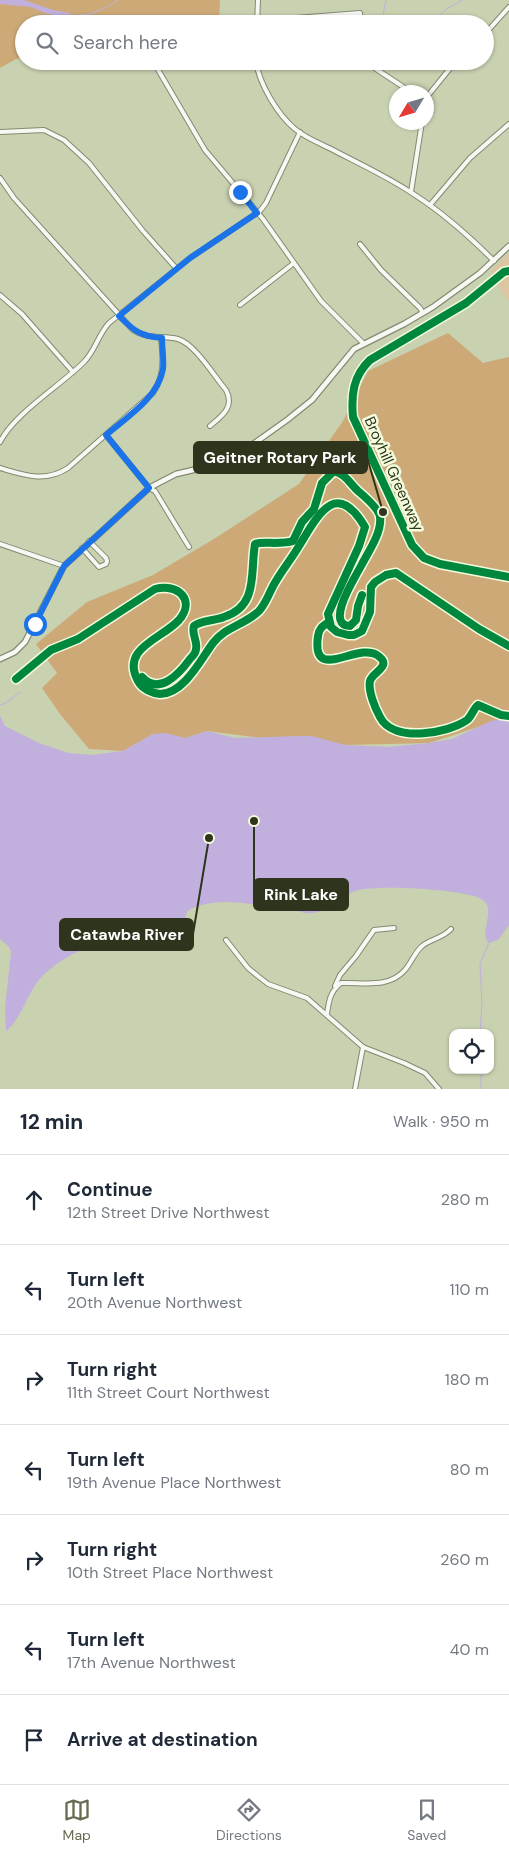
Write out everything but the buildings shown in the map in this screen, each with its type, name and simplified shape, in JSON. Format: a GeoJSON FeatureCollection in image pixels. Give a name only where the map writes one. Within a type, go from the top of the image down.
{"type":"FeatureCollection","features":[{"type":"Feature","properties":{"kind":"street"},"geometry":{"type":"LineString","coordinates":[[257,15],[258,0]]}},
{"type":"Feature","properties":{"kind":"street"},"geometry":{"type":"LineString","coordinates":[[494,24],[509,7]]}},
{"type":"Feature","properties":{"kind":"street"},"geometry":{"type":"LineString","coordinates":[[337,15],[360,13],[360,15]]}},
{"type":"Feature","properties":{"kind":"street"},"geometry":{"type":"LineString","coordinates":[[158,70],[205,150],[257,213],[321,301],[364,343]]}},
{"type":"Feature","properties":{"kind":"street"},"geometry":{"type":"LineString","coordinates":[[258,70],[260,78],[278,110],[300,132],[411,192],[430,205],[494,261]]}},
{"type":"Feature","properties":{"kind":"street"},"geometry":{"type":"LineString","coordinates":[[378,70],[400,85]]}},
{"type":"Feature","properties":{"kind":"street"},"geometry":{"type":"LineString","coordinates":[[434,88],[449,70]]}},
{"type":"Feature","properties":{"kind":"street"},"geometry":{"type":"LineString","coordinates":[[430,205],[470,158],[509,124]]}},
{"type":"Feature","properties":{"kind":"street"},"geometry":{"type":"LineString","coordinates":[[0,132],[38,129],[48,131],[75,149],[89,163],[143,231],[176,268]]}},
{"type":"Feature","properties":{"kind":"street"},"geometry":{"type":"LineString","coordinates":[[411,192],[421,130]]}},
{"type":"Feature","properties":{"kind":"street"},"geometry":{"type":"LineString","coordinates":[[0,442],[15,422],[89,356],[104,328],[176,268],[263,208],[300,132]]}},
{"type":"Feature","properties":{"kind":"street"},"geometry":{"type":"LineString","coordinates":[[0,178],[14,198],[91,282],[119,316],[138,333],[149,337],[178,340],[189,345],[227,393],[230,401],[227,410],[210,426]]}},
{"type":"Feature","properties":{"kind":"street"},"geometry":{"type":"LineString","coordinates":[[360,244],[381,270],[423,313]]}},
{"type":"Feature","properties":{"kind":"street"},"geometry":{"type":"LineString","coordinates":[[0,660],[15,652],[25,642],[64,566],[89,541],[149,488],[176,474],[219,464],[235,457],[308,404],[354,349],[423,313],[463,286],[509,246]]}},
{"type":"Feature","properties":{"kind":"street"},"geometry":{"type":"LineString","coordinates":[[240,305],[294,263]]}},
{"type":"Feature","properties":{"kind":"street"},"geometry":{"type":"LineString","coordinates":[[0,295],[22,314],[73,372]]}},
{"type":"Feature","properties":{"kind":"street"},"geometry":{"type":"LineString","coordinates":[[0,468],[34,477],[54,475],[68,468],[144,402],[156,387],[163,367],[162,338]]}},
{"type":"Feature","properties":{"kind":"street"},"geometry":{"type":"LineString","coordinates":[[106,435],[149,488],[155,491],[190,547]]}},
{"type":"Feature","properties":{"kind":"street"},"geometry":{"type":"LineString","coordinates":[[82,548],[100,566],[106,564],[106,558],[89,541]]}},
{"type":"Feature","properties":{"kind":"street"},"geometry":{"type":"LineString","coordinates":[[0,544],[64,566]]}},
{"type":"Feature","properties":{"kind":"street"},"geometry":{"type":"LineString","coordinates":[[327,1014],[329,1000],[340,975],[374,930],[394,928]]}},
{"type":"Feature","properties":{"kind":"street"},"geometry":{"type":"LineString","coordinates":[[334,988],[341,983],[376,984],[392,980],[407,968],[422,946],[441,938],[451,929]]}},
{"type":"Feature","properties":{"kind":"street"},"geometry":{"type":"LineString","coordinates":[[226,940],[248,968],[268,984],[307,998],[363,1047],[425,1073],[439,1089]]}},
{"type":"Feature","properties":{"kind":"street"},"geometry":{"type":"LineString","coordinates":[[355,1089],[363,1047]]}},
{"type":"Feature","properties":{"kind":"shaded area"},"geometry":{"type":"Polygon","coordinates":[[[0,0],[220,0],[219,15],[15,15],[15,60],[0,68],[0,0]]]}},
{"type":"Feature","properties":{"kind":"shaded area"},"geometry":{"type":"Polygon","coordinates":[[[0,0],[24,0],[53,10],[70,13],[70,15],[53,15],[31,7],[0,4],[0,0]]]}},
{"type":"Feature","properties":{"kind":"shaded area"},"geometry":{"type":"Polygon","coordinates":[[[509,253],[509,301],[503,294],[491,271],[509,253]]]}},
{"type":"Feature","properties":{"kind":"shaded area"},"geometry":{"type":"Polygon","coordinates":[[[448,333],[483,363],[509,357],[509,717],[429,743],[345,745],[299,736],[263,738],[207,731],[186,738],[153,734],[123,751],[89,749],[60,714],[42,688],[57,673],[36,644],[87,602],[153,575],[214,539],[299,484],[343,421],[368,371],[448,333]]]}},
{"type":"Feature","properties":{"kind":"shaded area"},"geometry":{"type":"Polygon","coordinates":[[[0,716],[5,726],[39,743],[68,753],[92,755],[123,751],[153,734],[165,733],[186,738],[207,731],[235,738],[312,736],[345,745],[388,747],[452,739],[491,721],[509,718],[509,925],[498,940],[489,943],[485,933],[488,915],[487,904],[474,896],[441,890],[365,889],[349,894],[328,908],[310,913],[234,902],[210,903],[192,908],[186,914],[187,927],[194,943],[191,948],[166,925],[154,923],[130,929],[65,958],[39,980],[15,1021],[6,1031],[5,1008],[11,952],[9,947],[0,939],[0,716]]]}},
{"type":"Feature","properties":{"kind":"waterway"},"geometry":{"type":"LineString","coordinates":[[70,15],[96,12],[118,0]]}},
{"type":"Feature","properties":{"kind":"waterway"},"geometry":{"type":"LineString","coordinates":[[383,15],[386,0]]}},
{"type":"Feature","properties":{"kind":"waterway"},"geometry":{"type":"LineString","coordinates":[[440,15],[462,0]]}},
{"type":"Feature","properties":{"kind":"waterway"},"geometry":{"type":"LineString","coordinates":[[0,705],[6,703],[20,692]]}},
{"type":"Feature","properties":{"kind":"waterway"},"geometry":{"type":"LineString","coordinates":[[480,1029],[482,1004],[480,964],[489,943]]}},
{"type":"Feature","properties":{"kind":"waterway"},"geometry":{"type":"LineString","coordinates":[[481,1074],[481,1089]]}},
{"type":"Feature","properties":{"kind":"cycle path","name":"Broyhill Greenway"},"geometry":{"type":"LineString","coordinates":[[509,271],[504,272],[466,303],[370,360],[364,366],[357,379],[352,401],[353,417],[412,545],[424,558],[440,564],[509,577]]}},
{"type":"Feature","properties":{"kind":"cycle path"},"geometry":{"type":"LineString","coordinates":[[142,677],[148,682],[155,684],[162,684],[168,681],[180,671],[195,652],[194,626],[224,617],[235,612],[243,605],[251,587],[255,544],[293,541],[302,522],[314,509],[322,483],[334,471],[345,477],[377,510],[380,517],[379,529],[374,541],[344,598],[340,617],[343,623],[350,626],[356,620],[362,595]]}},
{"type":"Feature","properties":{"kind":"cycle path"},"geometry":{"type":"LineString","coordinates":[[16,679],[51,650],[78,639],[155,589],[171,588],[182,595],[185,600],[184,613],[172,627],[145,645],[134,660],[134,670],[140,684],[151,692],[160,694],[177,688],[191,674],[213,643],[223,633],[259,611],[313,523],[328,506],[336,503],[345,505],[355,512],[365,527],[359,546],[328,614],[331,627],[337,632],[354,635],[362,631],[370,612],[371,587],[386,575],[396,573],[479,629],[509,646]]}},
{"type":"Feature","properties":{"kind":"cycle path"},"geometry":{"type":"LineString","coordinates":[[329,622],[319,631],[318,650],[321,657],[328,660],[368,652],[382,659],[383,666],[370,681],[371,694],[380,717],[387,725],[396,730],[421,734],[447,729],[467,720],[478,705],[501,715],[509,716]]}},
{"type":"Feature","properties":{"kind":"place","name":"Geitner Rotary Park"},"geometry":{"type":"Point","coordinates":[383,512]}},
{"type":"Feature","properties":{"kind":"place","name":"Rink Lake"},"geometry":{"type":"Point","coordinates":[254,821]}},
{"type":"Feature","properties":{"kind":"place","name":"Catawba River"},"geometry":{"type":"Point","coordinates":[209,838]}},
{"type":"Feature","properties":{"kind":"route"},"geometry":{"type":"LineString","coordinates":[[35,624],[64,566],[149,488],[106,435],[144,402],[159,383],[163,367],[162,338],[149,337],[138,333],[119,316],[190,258],[257,213],[240,192]]}}]}
